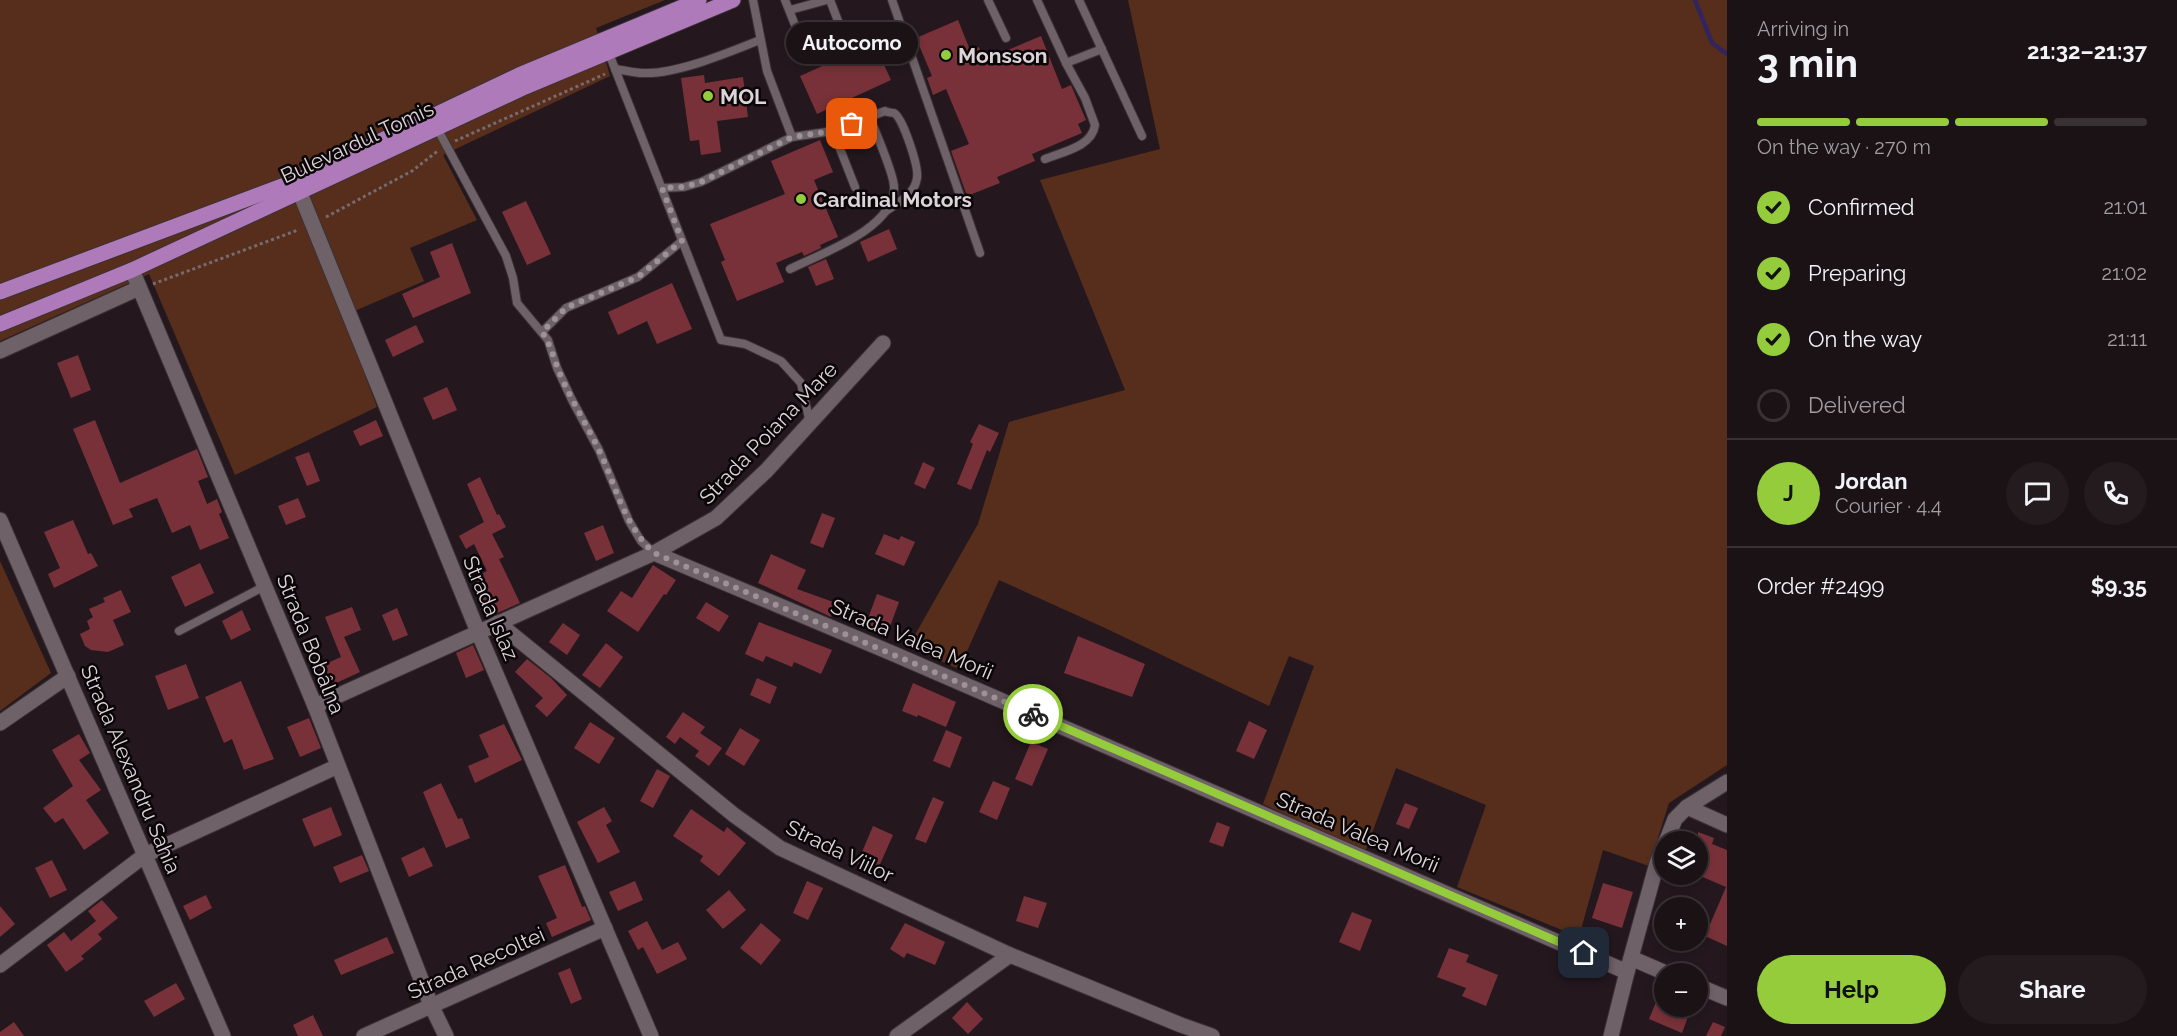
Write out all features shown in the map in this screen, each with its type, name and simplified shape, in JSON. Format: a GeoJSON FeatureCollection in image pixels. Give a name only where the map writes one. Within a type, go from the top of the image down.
{"type":"FeatureCollection","features":[{"type":"Feature","properties":{"kind":"main road","name":"Bulevardul Tomis"},"geometry":{"type":"LineString","coordinates":[[0,292],[298,180],[519,75],[699,0]]}},
{"type":"Feature","properties":{"kind":"main road","name":"Bulevardul Tomis"},"geometry":{"type":"LineString","coordinates":[[0,324],[132,270],[608,51],[733,0]]}},
{"type":"Feature","properties":{"kind":"street","name":"Strada Islaz"},"geometry":{"type":"LineString","coordinates":[[300,193],[478,632],[651,1036]]}},
{"type":"Feature","properties":{"kind":"street","name":"Strada Bobâlna"},"geometry":{"type":"LineString","coordinates":[[132,270],[315,706],[431,1005],[446,1036]]}},
{"type":"Feature","properties":{"kind":"street"},"geometry":{"type":"LineString","coordinates":[[0,351],[140,288]]}},
{"type":"Feature","properties":{"kind":"street","name":"Strada Poiana Mare"},"geometry":{"type":"LineString","coordinates":[[315,706],[654,553],[716,519],[767,470],[884,343]]}},
{"type":"Feature","properties":{"kind":"street","name":"Strada Alexandru Sahia"},"geometry":{"type":"LineString","coordinates":[[0,520],[223,1036]]}},
{"type":"Feature","properties":{"kind":"street","name":"Strada Valea Morii"},"geometry":{"type":"LineString","coordinates":[[654,553],[1629,965],[1654,971]]}},
{"type":"Feature","properties":{"kind":"street","name":"Strada Viilor"},"geometry":{"type":"LineString","coordinates":[[498,623],[734,815],[780,848],[1010,955],[1212,1036]]}},
{"type":"Feature","properties":{"kind":"street"},"geometry":{"type":"LineString","coordinates":[[0,723],[68,676]]}},
{"type":"Feature","properties":{"kind":"street"},"geometry":{"type":"LineString","coordinates":[[0,965],[145,855],[338,766]]}},
{"type":"Feature","properties":{"kind":"street"},"geometry":{"type":"LineString","coordinates":[[1670,831],[1675,819],[1687,807],[1727,782]]}},
{"type":"Feature","properties":{"kind":"street"},"geometry":{"type":"LineString","coordinates":[[1687,807],[1727,825]]}},
{"type":"Feature","properties":{"kind":"street"},"geometry":{"type":"LineString","coordinates":[[1611,1036],[1654,874]]}},
{"type":"Feature","properties":{"kind":"street","name":"Strada Recoltei"},"geometry":{"type":"LineString","coordinates":[[364,1036],[605,928]]}},
{"type":"Feature","properties":{"kind":"street"},"geometry":{"type":"LineString","coordinates":[[897,1036],[1010,955]]}},
{"type":"Feature","properties":{"kind":"street"},"geometry":{"type":"LineString","coordinates":[[1708,990],[1727,998]]}},
{"type":"Feature","properties":{"kind":"lane"},"geometry":{"type":"LineString","coordinates":[[753,0],[767,70],[792,137]]}},
{"type":"Feature","properties":{"kind":"lane"},"geometry":{"type":"LineString","coordinates":[[785,0],[809,60]]}},
{"type":"Feature","properties":{"kind":"lane"},"geometry":{"type":"LineString","coordinates":[[790,10],[829,0],[848,47]]}},
{"type":"Feature","properties":{"kind":"lane"},"geometry":{"type":"LineString","coordinates":[[892,0],[980,253]]}},
{"type":"Feature","properties":{"kind":"lane"},"geometry":{"type":"LineString","coordinates":[[988,0],[1006,38]]}},
{"type":"Feature","properties":{"kind":"lane"},"geometry":{"type":"LineString","coordinates":[[1037,0],[1065,63],[1093,115],[1094,131],[1082,144],[1045,159]]}},
{"type":"Feature","properties":{"kind":"lane"},"geometry":{"type":"LineString","coordinates":[[1079,0],[1142,136]]}},
{"type":"Feature","properties":{"kind":"lane"},"geometry":{"type":"LineString","coordinates":[[615,69],[644,73],[666,71],[737,50],[760,40]]}},
{"type":"Feature","properties":{"kind":"lane"},"geometry":{"type":"LineString","coordinates":[[1065,63],[1102,49]]}},
{"type":"Feature","properties":{"kind":"lane"},"geometry":{"type":"LineString","coordinates":[[608,51],[721,340],[745,344],[781,361],[801,384],[810,423]]}},
{"type":"Feature","properties":{"kind":"lane"},"geometry":{"type":"LineString","coordinates":[[662,188],[684,187],[701,182],[792,137],[833,131],[885,111],[894,113],[900,120],[916,164],[918,177],[913,190],[853,239],[790,269]]}},
{"type":"Feature","properties":{"kind":"lane"},"geometry":{"type":"LineString","coordinates":[[870,117],[894,185],[893,198],[886,211]]}},
{"type":"Feature","properties":{"kind":"lane","name":"Strada Valea Morii"},"geometry":{"type":"LineString","coordinates":[[437,128],[506,256],[513,278],[517,303],[548,340],[557,368],[599,450],[629,521],[641,540],[654,553]]}},
{"type":"Feature","properties":{"kind":"lane"},"geometry":{"type":"LineString","coordinates":[[833,131],[855,187]]}},
{"type":"Feature","properties":{"kind":"lane"},"geometry":{"type":"LineString","coordinates":[[542,332],[566,308],[638,277],[682,241]]}},
{"type":"Feature","properties":{"kind":"lane"},"geometry":{"type":"LineString","coordinates":[[179,631],[265,586]]}},
{"type":"Feature","properties":{"kind":"path"},"geometry":{"type":"LineString","coordinates":[[140,288],[312,225],[411,171],[446,145],[615,69]]}},
{"type":"Feature","properties":{"kind":"shaded area"},"geometry":{"type":"Polygon","coordinates":[[[0,0],[665,0],[596,28],[610,76],[443,155],[477,220],[410,248],[424,281],[343,316],[377,407],[235,475],[149,274],[0,341],[0,0]]]}},
{"type":"Feature","properties":{"kind":"shaded area"},"geometry":{"type":"Polygon","coordinates":[[[1128,0],[1727,0],[1727,765],[1669,803],[1660,831],[1654,831],[1654,850],[1649,866],[1603,850],[1579,937],[1457,887],[1486,805],[1396,768],[1365,852],[1263,804],[1314,666],[1289,656],[1269,706],[999,580],[959,669],[908,647],[978,524],[1009,422],[1125,390],[1040,180],[1160,149],[1128,0]]]}},
{"type":"Feature","properties":{"kind":"shaded area"},"geometry":{"type":"Polygon","coordinates":[[[0,561],[51,673],[0,711],[0,561]]]}},
{"type":"Feature","properties":{"kind":"building"},"geometry":{"type":"Polygon","coordinates":[[[958,20],[970,50],[979,47],[984,60],[1041,36],[1062,89],[1071,85],[1086,120],[1078,124],[1082,133],[1032,154],[1035,161],[997,177],[1000,183],[967,196],[951,151],[969,144],[946,89],[933,95],[927,78],[932,76],[916,38],[958,20]]]}},
{"type":"Feature","properties":{"kind":"building"},"geometry":{"type":"Polygon","coordinates":[[[874,43],[891,80],[817,114],[800,76],[874,43]]]}},
{"type":"Feature","properties":{"kind":"building"},"geometry":{"type":"Polygon","coordinates":[[[704,75],[705,83],[743,77],[748,117],[717,121],[721,152],[701,155],[699,140],[690,141],[681,78],[704,75]]]}},
{"type":"Feature","properties":{"kind":"building"},"geometry":{"type":"Polygon","coordinates":[[[820,140],[833,172],[814,180],[838,237],[804,256],[802,252],[776,263],[784,282],[737,301],[721,262],[725,260],[710,224],[785,194],[771,161],[820,140]]]}},
{"type":"Feature","properties":{"kind":"building"},"geometry":{"type":"Polygon","coordinates":[[[526,201],[551,254],[527,265],[502,212],[526,201]]]}},
{"type":"Feature","properties":{"kind":"building"},"geometry":{"type":"Polygon","coordinates":[[[889,229],[897,249],[868,262],[860,242],[889,229]]]}},
{"type":"Feature","properties":{"kind":"building"},"geometry":{"type":"Polygon","coordinates":[[[452,243],[471,293],[413,318],[402,294],[440,277],[430,252],[452,243]]]}},
{"type":"Feature","properties":{"kind":"building"},"geometry":{"type":"Polygon","coordinates":[[[826,259],[834,279],[816,286],[808,267],[826,259]]]}},
{"type":"Feature","properties":{"kind":"building"},"geometry":{"type":"Polygon","coordinates":[[[672,283],[692,329],[657,344],[647,321],[618,335],[608,312],[672,283]]]}},
{"type":"Feature","properties":{"kind":"building"},"geometry":{"type":"Polygon","coordinates":[[[416,325],[424,342],[393,357],[385,340],[416,325]]]}},
{"type":"Feature","properties":{"kind":"building"},"geometry":{"type":"Polygon","coordinates":[[[78,355],[91,390],[71,398],[57,363],[78,355]]]}},
{"type":"Feature","properties":{"kind":"building"},"geometry":{"type":"Polygon","coordinates":[[[447,387],[457,410],[433,420],[423,398],[447,387]]]}},
{"type":"Feature","properties":{"kind":"building"},"geometry":{"type":"Polygon","coordinates":[[[95,420],[120,483],[197,449],[208,477],[198,481],[207,504],[217,499],[222,512],[219,514],[229,538],[200,550],[190,525],[172,533],[157,498],[129,509],[133,517],[113,525],[73,429],[95,420]]]}},
{"type":"Feature","properties":{"kind":"building"},"geometry":{"type":"Polygon","coordinates":[[[376,420],[383,436],[360,446],[353,431],[376,420]]]}},
{"type":"Feature","properties":{"kind":"building"},"geometry":{"type":"Polygon","coordinates":[[[979,424],[999,433],[990,452],[987,450],[971,490],[957,484],[973,444],[970,442],[979,424]]]}},
{"type":"Feature","properties":{"kind":"building"},"geometry":{"type":"Polygon","coordinates":[[[309,452],[320,481],[307,486],[295,457],[309,452]]]}},
{"type":"Feature","properties":{"kind":"building"},"geometry":{"type":"Polygon","coordinates":[[[923,462],[935,468],[925,489],[914,484],[923,462]]]}},
{"type":"Feature","properties":{"kind":"building"},"geometry":{"type":"Polygon","coordinates":[[[480,477],[497,515],[499,514],[506,527],[492,534],[504,557],[499,559],[520,603],[488,617],[471,579],[487,571],[474,544],[466,549],[459,536],[484,522],[467,484],[480,477]]]}},
{"type":"Feature","properties":{"kind":"building"},"geometry":{"type":"Polygon","coordinates":[[[298,498],[306,517],[286,525],[278,506],[298,498]]]}},
{"type":"Feature","properties":{"kind":"building"},"geometry":{"type":"Polygon","coordinates":[[[822,513],[835,518],[823,548],[810,543],[822,513]]]}},
{"type":"Feature","properties":{"kind":"building"},"geometry":{"type":"Polygon","coordinates":[[[73,520],[88,554],[91,553],[98,566],[54,588],[48,574],[60,568],[44,532],[73,520]]]}},
{"type":"Feature","properties":{"kind":"building"},"geometry":{"type":"Polygon","coordinates":[[[603,525],[614,553],[596,561],[584,533],[603,525]]]}},
{"type":"Feature","properties":{"kind":"building"},"geometry":{"type":"Polygon","coordinates":[[[884,534],[899,540],[901,536],[915,542],[904,566],[875,554],[884,534]]]}},
{"type":"Feature","properties":{"kind":"building"},"geometry":{"type":"Polygon","coordinates":[[[771,554],[806,570],[797,589],[836,603],[831,617],[758,583],[771,554]]]}},
{"type":"Feature","properties":{"kind":"building"},"geometry":{"type":"Polygon","coordinates":[[[200,563],[214,593],[185,607],[171,577],[200,563]]]}},
{"type":"Feature","properties":{"kind":"building"},"geometry":{"type":"Polygon","coordinates":[[[653,565],[676,580],[638,632],[607,611],[621,591],[632,598],[653,565]]]}},
{"type":"Feature","properties":{"kind":"building"},"geometry":{"type":"Polygon","coordinates":[[[121,590],[131,612],[113,620],[124,645],[108,652],[91,650],[85,646],[80,634],[90,629],[87,621],[93,617],[89,609],[105,602],[103,598],[121,590]]]}},
{"type":"Feature","properties":{"kind":"building"},"geometry":{"type":"Polygon","coordinates":[[[877,594],[899,602],[888,632],[866,624],[877,594]]]}},
{"type":"Feature","properties":{"kind":"building"},"geometry":{"type":"Polygon","coordinates":[[[706,602],[729,616],[719,632],[696,618],[706,602]]]}},
{"type":"Feature","properties":{"kind":"building"},"geometry":{"type":"Polygon","coordinates":[[[352,607],[361,630],[344,637],[360,672],[332,685],[323,665],[341,657],[325,617],[352,607]]]}},
{"type":"Feature","properties":{"kind":"building"},"geometry":{"type":"Polygon","coordinates":[[[397,608],[408,635],[393,641],[382,615],[397,608]]]}},
{"type":"Feature","properties":{"kind":"building"},"geometry":{"type":"Polygon","coordinates":[[[242,610],[251,630],[231,640],[222,621],[242,610]]]}},
{"type":"Feature","properties":{"kind":"building"},"geometry":{"type":"Polygon","coordinates":[[[759,622],[832,650],[821,674],[794,662],[792,667],[766,656],[763,662],[745,654],[759,622]]]}},
{"type":"Feature","properties":{"kind":"building"},"geometry":{"type":"Polygon","coordinates":[[[563,623],[580,635],[567,655],[549,642],[563,623]]]}},
{"type":"Feature","properties":{"kind":"building"},"geometry":{"type":"Polygon","coordinates":[[[1078,636],[1145,664],[1132,697],[1064,673],[1078,636]]]}},
{"type":"Feature","properties":{"kind":"building"},"geometry":{"type":"Polygon","coordinates":[[[606,643],[623,657],[600,688],[582,675],[606,643]]]}},
{"type":"Feature","properties":{"kind":"building"},"geometry":{"type":"Polygon","coordinates":[[[473,645],[484,670],[466,678],[456,653],[473,645]]]}},
{"type":"Feature","properties":{"kind":"building"},"geometry":{"type":"Polygon","coordinates":[[[527,659],[551,678],[567,695],[547,717],[535,706],[543,698],[515,672],[527,659]]]}},
{"type":"Feature","properties":{"kind":"building"},"geometry":{"type":"Polygon","coordinates":[[[186,664],[199,698],[168,710],[155,676],[186,664]]]}},
{"type":"Feature","properties":{"kind":"building"},"geometry":{"type":"Polygon","coordinates":[[[757,678],[777,687],[770,704],[750,695],[757,678]]]}},
{"type":"Feature","properties":{"kind":"building"},"geometry":{"type":"Polygon","coordinates":[[[241,681],[274,759],[244,770],[232,739],[224,743],[205,697],[241,681]]]}},
{"type":"Feature","properties":{"kind":"building"},"geometry":{"type":"Polygon","coordinates":[[[913,683],[956,702],[946,727],[902,711],[913,683]]]}},
{"type":"Feature","properties":{"kind":"building"},"geometry":{"type":"Polygon","coordinates":[[[683,712],[705,727],[700,733],[722,748],[709,766],[695,756],[699,751],[680,737],[675,744],[666,737],[683,712]]]}},
{"type":"Feature","properties":{"kind":"building"},"geometry":{"type":"Polygon","coordinates":[[[309,718],[321,748],[300,757],[287,727],[309,718]]]}},
{"type":"Feature","properties":{"kind":"building"},"geometry":{"type":"Polygon","coordinates":[[[1249,721],[1267,730],[1254,759],[1236,751],[1249,721]]]}},
{"type":"Feature","properties":{"kind":"building"},"geometry":{"type":"Polygon","coordinates":[[[590,722],[615,738],[599,764],[574,748],[590,722]]]}},
{"type":"Feature","properties":{"kind":"building"},"geometry":{"type":"Polygon","coordinates":[[[504,724],[522,760],[475,783],[468,766],[489,757],[479,735],[504,724]]]}},
{"type":"Feature","properties":{"kind":"building"},"geometry":{"type":"Polygon","coordinates":[[[740,728],[760,740],[744,766],[725,754],[740,728]]]}},
{"type":"Feature","properties":{"kind":"building"},"geometry":{"type":"Polygon","coordinates":[[[946,730],[962,737],[950,768],[933,761],[946,730]]]}},
{"type":"Feature","properties":{"kind":"building"},"geometry":{"type":"Polygon","coordinates":[[[79,734],[90,753],[79,760],[101,790],[86,800],[109,833],[84,850],[63,818],[55,823],[43,808],[73,786],[52,750],[79,734]]]}},
{"type":"Feature","properties":{"kind":"building"},"geometry":{"type":"Polygon","coordinates":[[[1031,742],[1048,749],[1032,786],[1015,779],[1031,742]]]}},
{"type":"Feature","properties":{"kind":"building"},"geometry":{"type":"Polygon","coordinates":[[[657,769],[670,776],[653,808],[640,801],[657,769]]]}},
{"type":"Feature","properties":{"kind":"building"},"geometry":{"type":"Polygon","coordinates":[[[993,781],[1010,788],[997,820],[979,812],[993,781]]]}},
{"type":"Feature","properties":{"kind":"building"},"geometry":{"type":"Polygon","coordinates":[[[441,783],[458,819],[462,818],[470,838],[446,848],[423,792],[441,783]]]}},
{"type":"Feature","properties":{"kind":"building"},"geometry":{"type":"Polygon","coordinates":[[[933,797],[944,802],[926,843],[915,839],[933,797]]]}},
{"type":"Feature","properties":{"kind":"building"},"geometry":{"type":"Polygon","coordinates":[[[1405,803],[1418,808],[1409,829],[1396,824],[1405,803]]]}},
{"type":"Feature","properties":{"kind":"building"},"geometry":{"type":"Polygon","coordinates":[[[331,807],[342,835],[314,847],[302,819],[331,807]]]}},
{"type":"Feature","properties":{"kind":"building"},"geometry":{"type":"Polygon","coordinates":[[[604,807],[612,821],[606,825],[620,852],[598,863],[577,822],[604,807]]]}},
{"type":"Feature","properties":{"kind":"building"},"geometry":{"type":"Polygon","coordinates":[[[691,809],[724,832],[727,827],[746,843],[719,876],[700,861],[703,856],[673,836],[691,809]]]}},
{"type":"Feature","properties":{"kind":"building"},"geometry":{"type":"Polygon","coordinates":[[[1217,822],[1230,827],[1223,847],[1209,842],[1217,822]]]}},
{"type":"Feature","properties":{"kind":"building"},"geometry":{"type":"Polygon","coordinates":[[[873,826],[893,835],[876,873],[857,864],[873,826]]]}},
{"type":"Feature","properties":{"kind":"building"},"geometry":{"type":"Polygon","coordinates":[[[1708,836],[1714,838],[1712,844],[1727,850],[1727,946],[1708,937],[1708,929],[1726,887],[1708,879],[1708,836]]]}},
{"type":"Feature","properties":{"kind":"building"},"geometry":{"type":"Polygon","coordinates":[[[424,847],[433,866],[409,877],[401,858],[424,847]]]}},
{"type":"Feature","properties":{"kind":"building"},"geometry":{"type":"Polygon","coordinates":[[[362,855],[369,871],[340,883],[333,867],[362,855]]]}},
{"type":"Feature","properties":{"kind":"building"},"geometry":{"type":"Polygon","coordinates":[[[52,860],[67,890],[50,898],[35,868],[52,860]]]}},
{"type":"Feature","properties":{"kind":"building"},"geometry":{"type":"Polygon","coordinates":[[[565,865],[582,907],[585,906],[591,920],[552,937],[546,923],[557,918],[538,876],[565,865]]]}},
{"type":"Feature","properties":{"kind":"building"},"geometry":{"type":"Polygon","coordinates":[[[635,881],[643,900],[618,911],[609,892],[635,881]]]}},
{"type":"Feature","properties":{"kind":"building"},"geometry":{"type":"Polygon","coordinates":[[[807,881],[823,888],[808,920],[793,913],[807,881]]]}},
{"type":"Feature","properties":{"kind":"building"},"geometry":{"type":"Polygon","coordinates":[[[1603,883],[1633,892],[1622,928],[1592,918],[1603,883]]]}},
{"type":"Feature","properties":{"kind":"building"},"geometry":{"type":"Polygon","coordinates":[[[729,890],[746,910],[723,929],[706,910],[729,890]]]}},
{"type":"Feature","properties":{"kind":"building"},"geometry":{"type":"Polygon","coordinates":[[[206,895],[212,908],[190,920],[183,906],[206,895]]]}},
{"type":"Feature","properties":{"kind":"building"},"geometry":{"type":"Polygon","coordinates":[[[1024,896],[1047,903],[1038,928],[1016,921],[1024,896]]]}},
{"type":"Feature","properties":{"kind":"building"},"geometry":{"type":"Polygon","coordinates":[[[102,900],[118,918],[98,934],[102,939],[81,956],[84,959],[66,972],[47,945],[64,932],[71,941],[96,921],[88,911],[102,900]]]}},
{"type":"Feature","properties":{"kind":"building"},"geometry":{"type":"Polygon","coordinates":[[[0,906],[15,924],[0,937],[0,906]]]}},
{"type":"Feature","properties":{"kind":"building"},"geometry":{"type":"Polygon","coordinates":[[[1352,912],[1372,920],[1360,951],[1339,942],[1352,912]]]}},
{"type":"Feature","properties":{"kind":"building"},"geometry":{"type":"Polygon","coordinates":[[[647,921],[662,950],[678,942],[687,959],[657,974],[643,947],[638,950],[628,931],[647,921]]]}},
{"type":"Feature","properties":{"kind":"building"},"geometry":{"type":"Polygon","coordinates":[[[761,923],[781,940],[761,965],[740,948],[761,923]]]}},
{"type":"Feature","properties":{"kind":"building"},"geometry":{"type":"Polygon","coordinates":[[[905,923],[945,942],[935,965],[907,953],[904,958],[890,949],[905,923]]]}},
{"type":"Feature","properties":{"kind":"building"},"geometry":{"type":"Polygon","coordinates":[[[387,937],[394,953],[341,975],[334,960],[387,937]]]}},
{"type":"Feature","properties":{"kind":"building"},"geometry":{"type":"Polygon","coordinates":[[[1449,948],[1469,955],[1466,962],[1498,975],[1486,1006],[1462,996],[1466,988],[1437,977],[1449,948]]]}},
{"type":"Feature","properties":{"kind":"building"},"geometry":{"type":"Polygon","coordinates":[[[570,968],[582,999],[571,1004],[558,973],[570,968]]]}},
{"type":"Feature","properties":{"kind":"building"},"geometry":{"type":"Polygon","coordinates":[[[176,983],[185,999],[154,1017],[144,1001],[176,983]]]}},
{"type":"Feature","properties":{"kind":"building"},"geometry":{"type":"Polygon","coordinates":[[[967,1002],[983,1019],[968,1034],[952,1018],[967,1002]]]}},
{"type":"Feature","properties":{"kind":"building"},"geometry":{"type":"Polygon","coordinates":[[[1654,1007],[1654,1017],[1688,1017],[1682,1033],[1649,1019],[1654,1007]]]}},
{"type":"Feature","properties":{"kind":"building"},"geometry":{"type":"Polygon","coordinates":[[[313,1015],[323,1036],[298,1036],[293,1025],[313,1015]]]}},
{"type":"Feature","properties":{"kind":"building"},"geometry":{"type":"Polygon","coordinates":[[[14,1022],[24,1036],[0,1036],[0,1032],[14,1022]]]}},
{"type":"Feature","properties":{"kind":"building"},"geometry":{"type":"Polygon","coordinates":[[[1713,1022],[1725,1027],[1721,1036],[1706,1036],[1713,1022]]]}},
{"type":"Feature","properties":{"kind":"waterway"},"geometry":{"type":"LineString","coordinates":[[1695,0],[1712,43],[1727,54]]}},
{"type":"Feature","properties":{"kind":"way so far"},"geometry":{"type":"LineString","coordinates":[[852,124],[833,131],[792,137],[701,182],[684,187],[662,188],[682,241],[638,277],[566,308],[542,332],[548,340],[557,368],[572,400],[599,450],[629,521],[641,540],[654,553],[1033,714]]}},
{"type":"Feature","properties":{"kind":"place","name":"Monsson"},"geometry":{"type":"Point","coordinates":[946,55]}},
{"type":"Feature","properties":{"kind":"place","name":"MOL"},"geometry":{"type":"Point","coordinates":[708,96]}},
{"type":"Feature","properties":{"kind":"place","name":"Autocomo"},"geometry":{"type":"Point","coordinates":[852,124]}},
{"type":"Feature","properties":{"kind":"place","name":"Cardinal Motors"},"geometry":{"type":"Point","coordinates":[801,199]}},
{"type":"Feature","properties":{"kind":"route"},"geometry":{"type":"LineString","coordinates":[[1033,714],[1584,953]]}}]}
